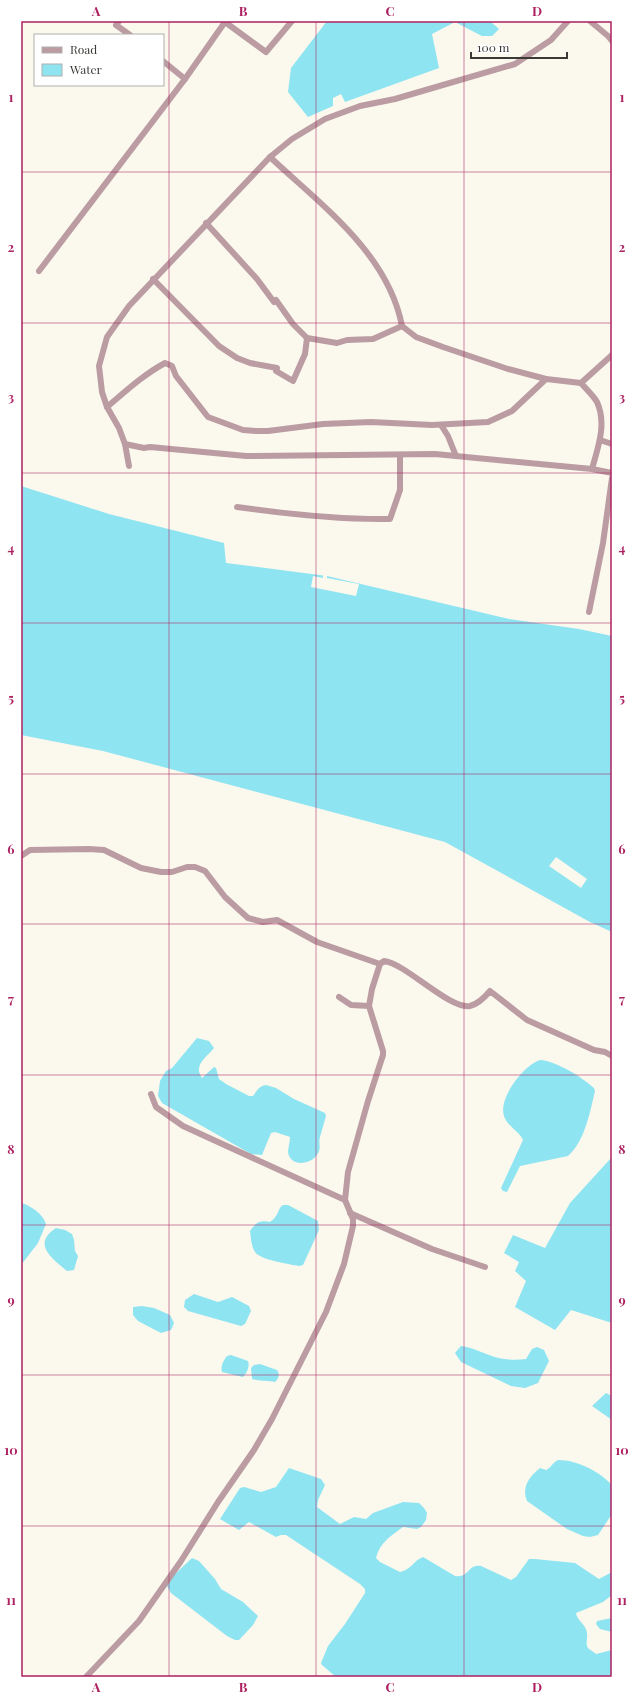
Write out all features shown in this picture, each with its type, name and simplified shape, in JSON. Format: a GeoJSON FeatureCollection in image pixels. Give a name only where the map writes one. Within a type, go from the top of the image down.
{"type":"FeatureCollection","features":[{"type":"Feature","properties":{"kind":"street"},"geometry":{"type":"LineString","coordinates":[[119,21],[116,24],[129,34]]}},
{"type":"Feature","properties":{"kind":"street"},"geometry":{"type":"LineString","coordinates":[[39,271],[185,79],[225,22],[266,52],[292,21]]}},
{"type":"Feature","properties":{"kind":"street"},"geometry":{"type":"LineString","coordinates":[[129,466],[125,444],[119,428],[107,407],[102,392],[99,366],[107,337],[129,306],[270,157],[292,138],[325,119],[360,106],[395,99],[515,64],[551,40],[568,21]]}},
{"type":"Feature","properties":{"kind":"street"},"geometry":{"type":"LineString","coordinates":[[590,21],[612,41]]}},
{"type":"Feature","properties":{"kind":"street"},"geometry":{"type":"LineString","coordinates":[[164,62],[185,79]]}},
{"type":"Feature","properties":{"kind":"street"},"geometry":{"type":"LineString","coordinates":[[270,157],[333,216],[362,246],[384,278],[398,307],[402,326],[416,336],[443,347],[508,369],[546,379],[581,383],[596,401],[603,421],[600,440],[592,469]]}},
{"type":"Feature","properties":{"kind":"street"},"geometry":{"type":"LineString","coordinates":[[206,223],[239,258],[274,302],[276,300],[294,324],[307,338],[337,343],[348,340],[373,339],[402,326]]}},
{"type":"Feature","properties":{"kind":"street"},"geometry":{"type":"LineString","coordinates":[[154,279],[219,346],[236,358],[250,363],[277,368],[276,371],[293,381],[305,354],[307,338]]}},
{"type":"Feature","properties":{"kind":"street"},"geometry":{"type":"LineString","coordinates":[[581,383],[612,355]]}},
{"type":"Feature","properties":{"kind":"street"},"geometry":{"type":"LineString","coordinates":[[107,407],[151,370],[165,363],[172,366],[176,376],[208,417],[243,430],[268,431],[323,424],[371,422],[441,425],[488,422],[512,411],[546,379]]}},
{"type":"Feature","properties":{"kind":"street"},"geometry":{"type":"LineString","coordinates":[[441,425],[448,436],[456,456]]}},
{"type":"Feature","properties":{"kind":"street"},"geometry":{"type":"LineString","coordinates":[[600,440],[612,444]]}},
{"type":"Feature","properties":{"kind":"street"},"geometry":{"type":"LineString","coordinates":[[125,444],[144,448],[150,447],[246,456],[435,454],[592,469],[612,473]]}},
{"type":"Feature","properties":{"kind":"street"},"geometry":{"type":"LineString","coordinates":[[237,507],[288,514],[358,519],[390,519],[400,490],[400,455]]}},
{"type":"Feature","properties":{"kind":"street"},"geometry":{"type":"LineString","coordinates":[[589,612],[603,543],[612,478]]}},
{"type":"Feature","properties":{"kind":"street"},"geometry":{"type":"LineString","coordinates":[[21,856],[30,850],[89,849],[104,850],[141,868],[161,872],[195,867],[205,871],[226,896],[248,918],[263,922],[277,920],[317,942],[380,964],[388,962],[396,965],[424,985],[461,1004],[469,1006],[474,1004],[483,999],[490,992],[527,1020],[594,1050],[605,1052],[612,1056]]}},
{"type":"Feature","properties":{"kind":"street"},"geometry":{"type":"LineString","coordinates":[[86,1677],[139,1621],[181,1561],[218,1502],[254,1450],[272,1419],[326,1312],[344,1264],[353,1226],[353,1219],[345,1200],[348,1172],[368,1100],[383,1055],[370,1006],[372,989],[380,964]]}},
{"type":"Feature","properties":{"kind":"street"},"geometry":{"type":"LineString","coordinates":[[339,997],[351,1005],[370,1006]]}},
{"type":"Feature","properties":{"kind":"street"},"geometry":{"type":"LineString","coordinates":[[151,1094],[156,1107],[184,1126],[345,1200]]}},
{"type":"Feature","properties":{"kind":"street"},"geometry":{"type":"LineString","coordinates":[[350,1213],[432,1249],[485,1267]]}},
{"type":"Feature","properties":{"kind":"water"},"geometry":{"type":"Polygon","coordinates":[[[327,21],[490,21],[499,29],[492,36],[482,36],[455,22],[432,34],[439,68],[345,102],[341,94],[333,98],[333,106],[308,117],[288,92],[291,68],[327,21]]]}},
{"type":"Feature","properties":{"kind":"water"},"geometry":{"type":"Polygon","coordinates":[[[21,486],[109,514],[224,543],[226,563],[327,576],[509,619],[579,629],[612,636],[612,932],[590,922],[445,842],[103,751],[21,735],[21,486]]]}},
{"type":"Feature","properties":{"kind":"water"},"geometry":{"type":"Polygon","coordinates":[[[197,1038],[209,1041],[214,1048],[204,1058],[200,1065],[199,1069],[202,1078],[214,1067],[216,1068],[219,1079],[249,1096],[253,1096],[258,1089],[266,1085],[276,1088],[294,1099],[325,1113],[326,1116],[320,1139],[319,1150],[314,1158],[310,1161],[301,1163],[292,1160],[288,1152],[290,1137],[275,1132],[271,1133],[262,1155],[251,1154],[162,1103],[158,1096],[160,1081],[166,1071],[172,1068],[197,1038]]]}},
{"type":"Feature","properties":{"kind":"water"},"geometry":{"type":"Polygon","coordinates":[[[540,1060],[554,1063],[568,1070],[594,1088],[595,1091],[589,1117],[579,1142],[568,1156],[520,1166],[507,1192],[503,1191],[501,1188],[523,1140],[510,1126],[504,1116],[503,1109],[505,1100],[520,1075],[527,1068],[540,1060]]]}},
{"type":"Feature","properties":{"kind":"water"},"geometry":{"type":"Polygon","coordinates":[[[612,1157],[612,1323],[571,1310],[555,1330],[515,1307],[526,1281],[515,1271],[519,1262],[504,1253],[513,1235],[545,1248],[570,1203],[612,1157]]]}},
{"type":"Feature","properties":{"kind":"water"},"geometry":{"type":"Polygon","coordinates":[[[21,1203],[36,1210],[46,1224],[38,1243],[21,1265],[21,1203]]]}},
{"type":"Feature","properties":{"kind":"water"},"geometry":{"type":"Polygon","coordinates":[[[283,1205],[288,1205],[318,1221],[319,1230],[303,1265],[299,1266],[282,1263],[258,1255],[255,1252],[251,1242],[250,1231],[252,1228],[258,1222],[270,1222],[283,1205]]]}},
{"type":"Feature","properties":{"kind":"water"},"geometry":{"type":"Polygon","coordinates":[[[56,1228],[65,1230],[72,1234],[75,1251],[78,1256],[74,1270],[67,1271],[47,1251],[45,1240],[56,1228]]]}},
{"type":"Feature","properties":{"kind":"water"},"geometry":{"type":"Polygon","coordinates":[[[194,1294],[218,1302],[232,1297],[249,1306],[251,1311],[245,1324],[241,1326],[188,1311],[184,1307],[185,1300],[194,1294]]]}},
{"type":"Feature","properties":{"kind":"water"},"geometry":{"type":"Polygon","coordinates":[[[142,1306],[154,1308],[170,1315],[174,1323],[171,1330],[161,1333],[138,1321],[133,1315],[133,1307],[142,1306]]]}},
{"type":"Feature","properties":{"kind":"water"},"geometry":{"type":"Polygon","coordinates":[[[461,1346],[498,1358],[515,1360],[526,1359],[532,1349],[537,1347],[544,1350],[549,1361],[538,1383],[525,1388],[511,1386],[461,1362],[455,1353],[461,1346]]]}},
{"type":"Feature","properties":{"kind":"water"},"geometry":{"type":"Polygon","coordinates":[[[231,1355],[248,1361],[248,1369],[243,1377],[222,1372],[224,1361],[227,1356],[231,1355]]]}},
{"type":"Feature","properties":{"kind":"water"},"geometry":{"type":"Polygon","coordinates":[[[260,1364],[277,1370],[279,1376],[275,1382],[252,1379],[251,1368],[254,1365],[260,1364]]]}},
{"type":"Feature","properties":{"kind":"water"},"geometry":{"type":"Polygon","coordinates":[[[606,1393],[612,1396],[612,1420],[592,1406],[606,1393]]]}},
{"type":"Feature","properties":{"kind":"water"},"geometry":{"type":"Polygon","coordinates":[[[558,1460],[565,1460],[587,1467],[601,1475],[612,1485],[612,1514],[598,1535],[590,1537],[583,1536],[567,1529],[527,1501],[525,1491],[530,1478],[540,1468],[546,1470],[558,1460]]]}},
{"type":"Feature","properties":{"kind":"water"},"geometry":{"type":"Polygon","coordinates":[[[289,1468],[321,1479],[325,1485],[318,1500],[317,1507],[340,1524],[354,1517],[366,1519],[373,1513],[403,1502],[419,1503],[427,1513],[426,1520],[421,1527],[417,1529],[403,1527],[383,1544],[376,1558],[380,1562],[400,1572],[404,1571],[423,1557],[455,1576],[463,1575],[473,1567],[481,1566],[511,1580],[516,1577],[529,1559],[575,1563],[599,1579],[612,1572],[612,1595],[603,1602],[576,1613],[586,1630],[588,1648],[596,1654],[612,1650],[612,1677],[336,1677],[321,1663],[328,1646],[345,1624],[365,1593],[365,1589],[360,1584],[286,1535],[276,1537],[249,1522],[239,1530],[220,1519],[240,1488],[244,1487],[261,1492],[276,1487],[289,1468]]]}},
{"type":"Feature","properties":{"kind":"water"},"geometry":{"type":"Polygon","coordinates":[[[192,1558],[199,1561],[215,1579],[221,1589],[243,1602],[258,1616],[253,1625],[239,1640],[235,1640],[227,1636],[171,1593],[167,1586],[172,1577],[192,1558]]]}},
{"type":"Feature","properties":{"kind":"water"},"geometry":{"type":"Polygon","coordinates":[[[612,1618],[612,1632],[600,1629],[596,1624],[597,1621],[612,1618]]]}},
{"type":"Feature","properties":{"kind":"pier"},"geometry":{"type":"Polygon","coordinates":[[[323,573],[327,574],[327,578],[359,584],[356,596],[311,587],[313,576],[323,578],[323,573]]]}},
{"type":"Feature","properties":{"kind":"pier"},"geometry":{"type":"Polygon","coordinates":[[[556,857],[587,879],[581,888],[549,866],[556,857]]]}}]}
